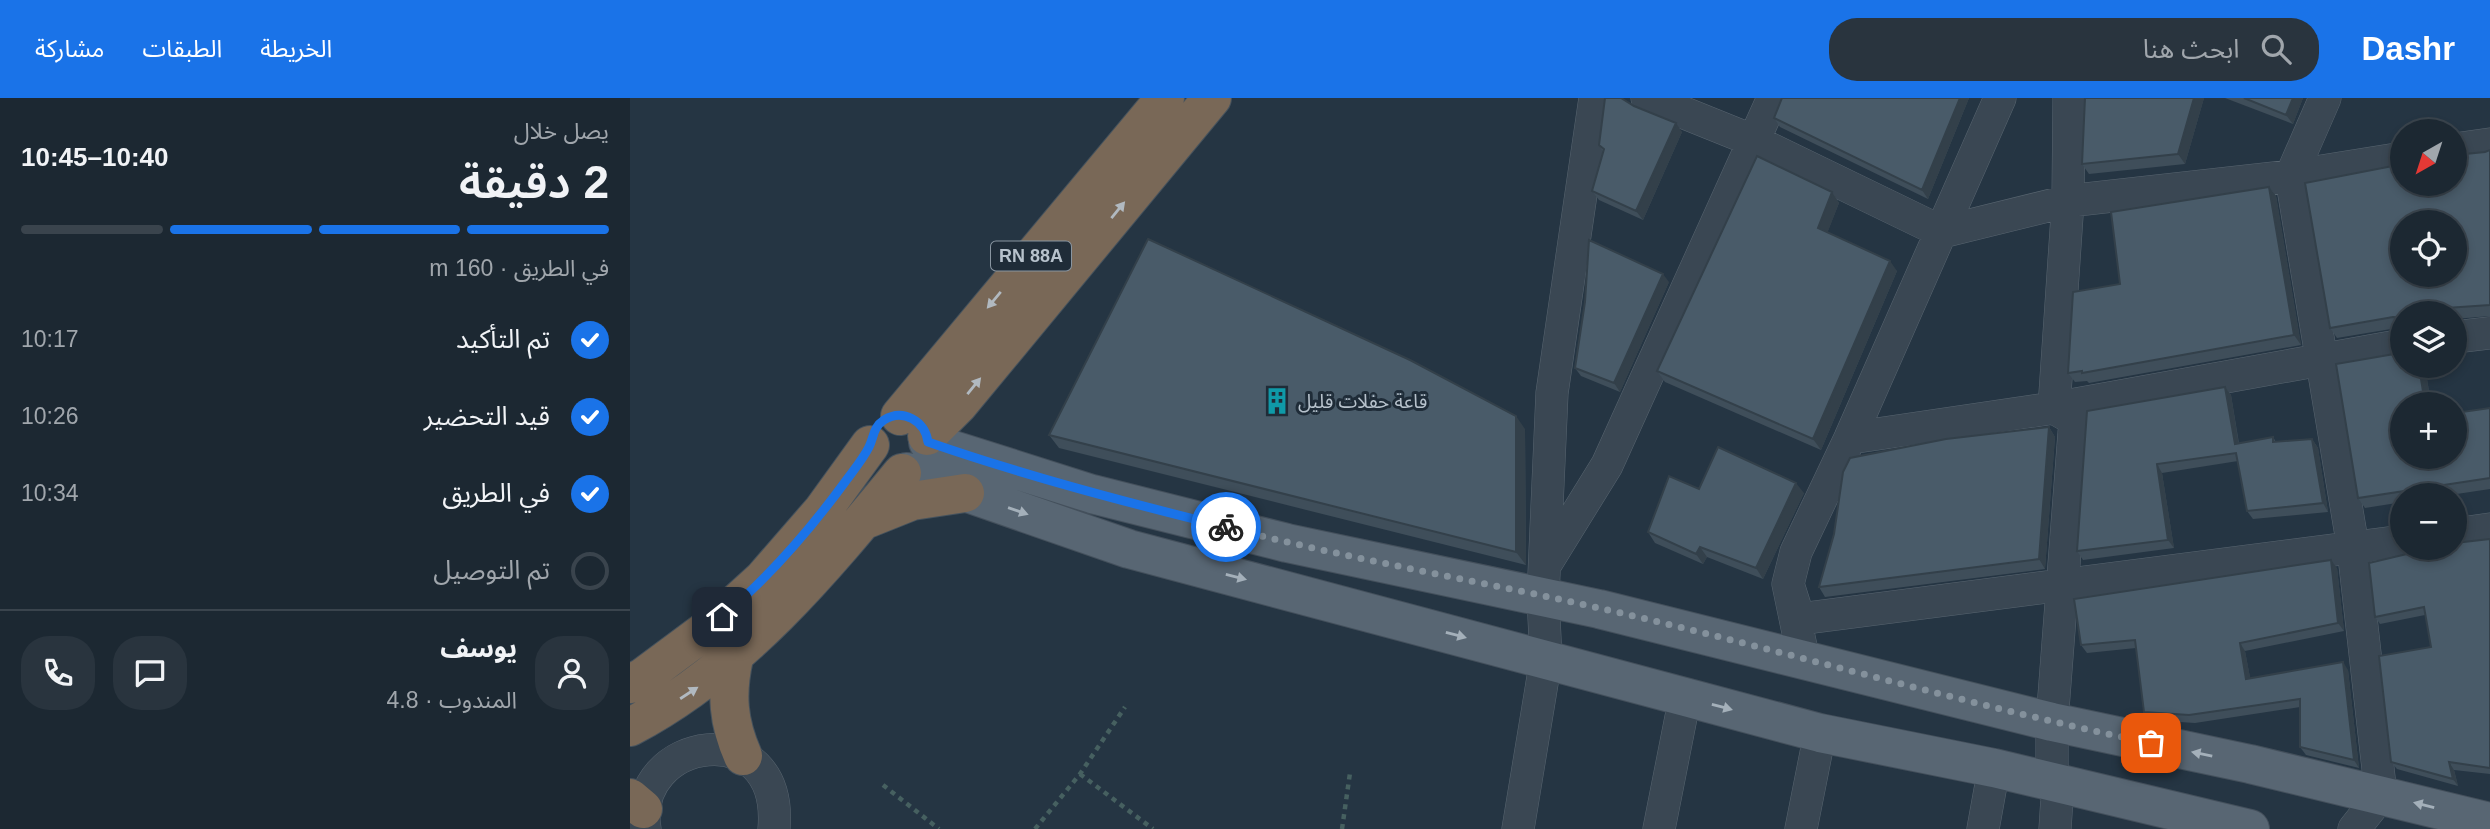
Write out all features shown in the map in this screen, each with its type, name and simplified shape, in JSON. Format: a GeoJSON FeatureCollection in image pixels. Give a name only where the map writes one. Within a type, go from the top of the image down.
{"type":"FeatureCollection","features":[{"type":"Feature","properties":{"kind":"highway","name":"RN 88A"},"geometry":{"type":"LineString","coordinates":[[913,448],[1165,98]]}},
{"type":"Feature","properties":{"kind":"highway"},"geometry":{"type":"LineString","coordinates":[[630,727],[695,690],[734,658],[862,522],[913,448],[959,404],[1212,98]]}},
{"type":"Feature","properties":{"kind":"highway"},"geometry":{"type":"LineString","coordinates":[[630,684],[709,628],[754,588],[824,510],[870,445],[876,427],[883,421],[913,448]]}},
{"type":"Feature","properties":{"kind":"highway"},"geometry":{"type":"LineString","coordinates":[[862,522],[912,501],[965,494]]}},
{"type":"Feature","properties":{"kind":"highway"},"geometry":{"type":"LineString","coordinates":[[734,658],[728,682],[728,708],[733,733],[743,757]]}},
{"type":"Feature","properties":{"kind":"main road"},"geometry":{"type":"LineString","coordinates":[[913,448],[965,494],[1129,550],[1820,733],[1994,768],[2250,829]]}},
{"type":"Feature","properties":{"kind":"main road"},"geometry":{"type":"LineString","coordinates":[[913,448],[1274,540],[1544,580],[1599,608],[1804,661],[2052,722],[2490,822]]}},
{"type":"Feature","properties":{"kind":"street"},"geometry":{"type":"LineString","coordinates":[[1518,829],[1546,659],[1544,580],[1552,393],[1595,98]]}},
{"type":"Feature","properties":{"kind":"street"},"geometry":{"type":"LineString","coordinates":[[1647,98],[1754,141],[1942,232],[2068,201],[2291,176],[2390,160]]}},
{"type":"Feature","properties":{"kind":"street"},"geometry":{"type":"LineString","coordinates":[[1544,580],[1607,465],[1773,98]]}},
{"type":"Feature","properties":{"kind":"street"},"geometry":{"type":"LineString","coordinates":[[1804,661],[1788,584],[1796,552],[1850,438],[2000,98]]}},
{"type":"Feature","properties":{"kind":"street"},"geometry":{"type":"LineString","coordinates":[[2053,408],[2068,201],[2069,98]]}},
{"type":"Feature","properties":{"kind":"street"},"geometry":{"type":"LineString","coordinates":[[2325,98],[2291,176],[2353,547],[2381,795],[2354,829]]}},
{"type":"Feature","properties":{"kind":"street"},"geometry":{"type":"LineString","coordinates":[[2468,147],[2490,144]]}},
{"type":"Feature","properties":{"kind":"street"},"geometry":{"type":"LineString","coordinates":[[2467,336],[2490,333]]}},
{"type":"Feature","properties":{"kind":"street"},"geometry":{"type":"LineString","coordinates":[[1850,438],[2053,408],[2390,347]]}},
{"type":"Feature","properties":{"kind":"street"},"geometry":{"type":"LineString","coordinates":[[2053,408],[2075,420],[2052,722],[2052,782],[2057,798],[2055,829]]}},
{"type":"Feature","properties":{"kind":"street"},"geometry":{"type":"LineString","coordinates":[[2467,535],[2489,538]]}},
{"type":"Feature","properties":{"kind":"street"},"geometry":{"type":"LineString","coordinates":[[1788,584],[1799,620],[2390,543]]}},
{"type":"Feature","properties":{"kind":"street"},"geometry":{"type":"LineString","coordinates":[[1659,829],[1685,697]]}},
{"type":"Feature","properties":{"kind":"street"},"geometry":{"type":"LineString","coordinates":[[1801,829],[1820,733]]}},
{"type":"Feature","properties":{"kind":"street"},"geometry":{"type":"LineString","coordinates":[[640,812],[660,769],[678,755],[710,749],[743,757],[759,770],[771,788],[776,809],[774,829]]}},
{"type":"Feature","properties":{"kind":"street"},"geometry":{"type":"LineString","coordinates":[[1983,829],[1994,768]]}},
{"type":"Feature","properties":{"kind":"path"},"geometry":{"type":"LineString","coordinates":[[1035,829],[1080,774],[1125,707]]}},
{"type":"Feature","properties":{"kind":"path"},"geometry":{"type":"LineString","coordinates":[[1342,829],[1350,773]]}},
{"type":"Feature","properties":{"kind":"path"},"geometry":{"type":"LineString","coordinates":[[1080,774],[1153,829]]}},
{"type":"Feature","properties":{"kind":"path"},"geometry":{"type":"LineString","coordinates":[[883,785],[939,829]]}},
{"type":"Feature","properties":{"kind":"building"},"geometry":{"type":"Polygon","coordinates":[[[1605,98],[1621,98],[1676,123],[1636,211],[1592,191],[1604,149],[1599,145],[1605,98]]]}},
{"type":"Feature","properties":{"kind":"building"},"geometry":{"type":"Polygon","coordinates":[[[1782,98],[1960,98],[1922,190],[1774,118],[1782,98]]]}},
{"type":"Feature","properties":{"kind":"building"},"geometry":{"type":"Polygon","coordinates":[[[2085,98],[2194,98],[2178,154],[2082,164],[2085,98]]]}},
{"type":"Feature","properties":{"kind":"building"},"geometry":{"type":"Polygon","coordinates":[[[2244,98],[2293,98],[2286,115],[2244,98]]]}},
{"type":"Feature","properties":{"kind":"building"},"geometry":{"type":"Polygon","coordinates":[[[2490,150],[2490,305],[2467,307],[2467,301],[2390,301],[2390,318],[2330,328],[2305,183],[2390,167],[2390,196],[2468,196],[2468,154],[2490,150]]]}},
{"type":"Feature","properties":{"kind":"building"},"geometry":{"type":"Polygon","coordinates":[[[1757,156],[1832,192],[1818,228],[1890,261],[1813,439],[1657,371],[1757,156]]]}},
{"type":"Feature","properties":{"kind":"building"},"geometry":{"type":"Polygon","coordinates":[[[2269,187],[2294,335],[2082,373],[2068,373],[2073,292],[2120,284],[2111,212],[2269,187]]]}},
{"type":"Feature","properties":{"kind":"building","name":"قاعة حفلات قليل"},"geometry":{"type":"Polygon","coordinates":[[[1148,239],[1410,360],[1516,416],[1516,552],[1049,435],[1148,239]]]}},
{"type":"Feature","properties":{"kind":"building"},"geometry":{"type":"Polygon","coordinates":[[[1589,240],[1663,274],[1614,383],[1575,368],[1585,302],[1589,240]]]}},
{"type":"Feature","properties":{"kind":"building"},"geometry":{"type":"Polygon","coordinates":[[[2390,355],[2390,378],[2421,378],[2423,392],[2390,392],[2390,469],[2467,469],[2467,411],[2490,408],[2490,478],[2457,483],[2390,483],[2390,493],[2358,498],[2336,364],[2390,355]]]}},
{"type":"Feature","properties":{"kind":"building"},"geometry":{"type":"Polygon","coordinates":[[[2225,387],[2235,444],[2273,437],[2273,442],[2312,439],[2323,503],[2247,511],[2236,453],[2157,464],[2168,540],[2077,551],[2087,411],[2225,387]]]}},
{"type":"Feature","properties":{"kind":"building"},"geometry":{"type":"Polygon","coordinates":[[[2049,427],[2039,559],[1819,587],[1834,534],[1843,472],[1850,458],[1946,439],[2049,427]]]}},
{"type":"Feature","properties":{"kind":"building"},"geometry":{"type":"Polygon","coordinates":[[[1718,447],[1796,483],[1756,568],[1700,547],[1696,554],[1648,532],[1669,476],[1699,489],[1718,447]]]}},
{"type":"Feature","properties":{"kind":"building"},"geometry":{"type":"Polygon","coordinates":[[[2490,539],[2490,768],[2449,762],[2453,779],[2391,762],[2379,656],[2431,647],[2424,607],[2375,617],[2369,563],[2390,558],[2467,560],[2467,542],[2490,539]]]}},
{"type":"Feature","properties":{"kind":"building"},"geometry":{"type":"Polygon","coordinates":[[[2331,560],[2338,623],[2240,643],[2246,679],[2343,662],[2354,760],[2300,747],[2300,699],[2189,715],[2144,712],[2135,640],[2081,645],[2074,599],[2331,560]]]}},
{"type":"Feature","properties":{"kind":"way so far"},"geometry":{"type":"LineString","coordinates":[[1226,527],[1437,576],[1599,608],[2052,722],[2151,743]]}},
{"type":"Feature","properties":{"kind":"place","name":"قاعة حفلات قليل"},"geometry":{"type":"Point","coordinates":[1277,401]}},
{"type":"Feature","properties":{"kind":"route"},"geometry":{"type":"LineString","coordinates":[[722,617],[763,579],[824,510],[870,445],[876,427],[891,417],[900,415],[917,421],[928,442],[1039,479],[1226,527]]}}]}
